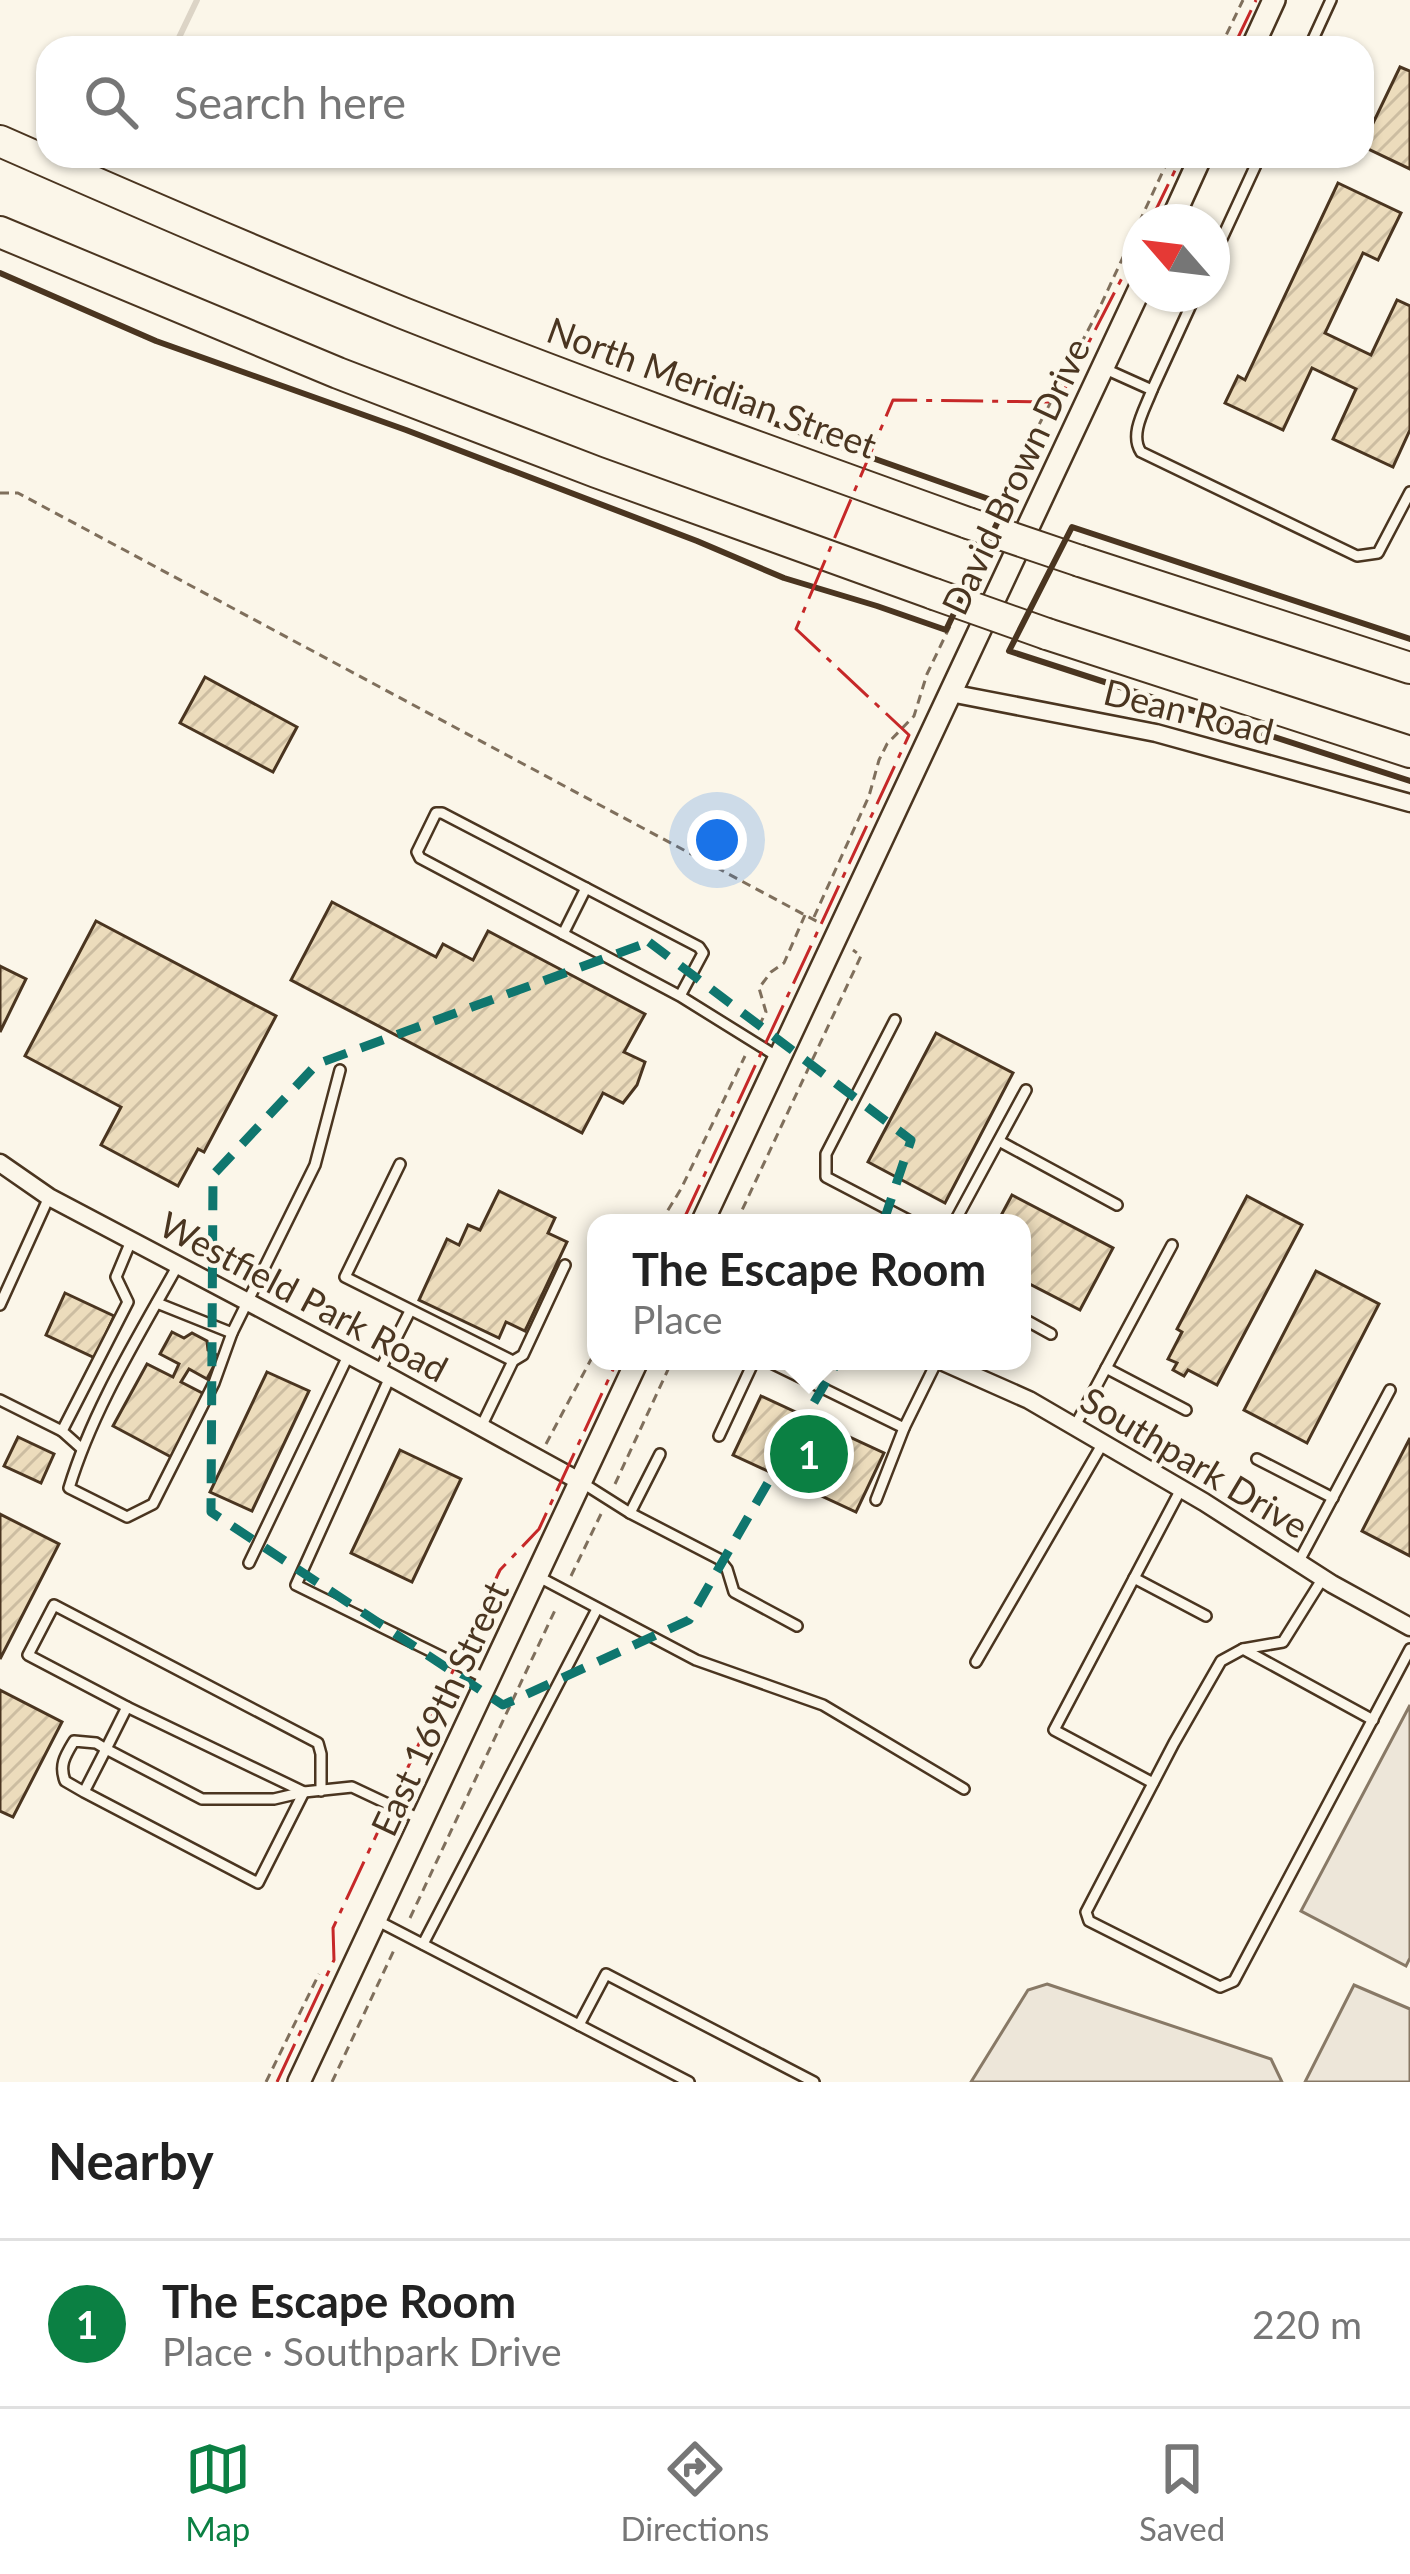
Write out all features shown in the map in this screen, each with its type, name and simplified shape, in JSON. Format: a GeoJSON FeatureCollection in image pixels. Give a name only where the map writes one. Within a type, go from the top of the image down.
{"type":"FeatureCollection","features":[{"type":"Feature","properties":{"kind":"highway","name":"North Meridian Street"},"geometry":{"type":"LineString","coordinates":[[0,141],[36,157]]}},
{"type":"Feature","properties":{"kind":"highway","name":"North Meridian Street"},"geometry":{"type":"LineString","coordinates":[[62,168],[408,315],[767,451],[968,523],[1410,668]]}},
{"type":"Feature","properties":{"kind":"highway"},"geometry":{"type":"LineString","coordinates":[[0,232],[338,374],[596,472],[1047,634],[1410,752]]}},
{"type":"Feature","properties":{"kind":"street"},"geometry":{"type":"LineString","coordinates":[[1258,36],[1274,0]]}},
{"type":"Feature","properties":{"kind":"street"},"geometry":{"type":"LineString","coordinates":[[1179,204],[1196,168]]}},
{"type":"Feature","properties":{"kind":"street","name":"David Brown Drive"},"geometry":{"type":"LineString","coordinates":[[950,693],[1129,312]]}},
{"type":"Feature","properties":{"kind":"street"},"geometry":{"type":"LineString","coordinates":[[706,1214],[950,693]]}},
{"type":"Feature","properties":{"kind":"street","name":"Dean Road"},"geometry":{"type":"LineString","coordinates":[[950,693],[1156,733],[1410,803]]}},
{"type":"Feature","properties":{"kind":"street","name":"Westfield Park Road"},"geometry":{"type":"LineString","coordinates":[[0,1163],[49,1197],[581,1482]]}},
{"type":"Feature","properties":{"kind":"street","name":"East 169th Street"},"geometry":{"type":"LineString","coordinates":[[299,2082],[633,1370]]}},
{"type":"Feature","properties":{"kind":"street","name":"Southpark Drive"},"geometry":{"type":"LineString","coordinates":[[960,1370],[1075,1426],[1410,1628]]}},
{"type":"Feature","properties":{"kind":"lane"},"geometry":{"type":"LineString","coordinates":[[1314,36],[1331,0]]}},
{"type":"Feature","properties":{"kind":"lane"},"geometry":{"type":"LineString","coordinates":[[1230,221],[1254,168]]}},
{"type":"Feature","properties":{"kind":"lane"},"geometry":{"type":"LineString","coordinates":[[1188,312],[1136,434],[1141,452],[1358,556],[1378,553],[1410,491]]}},
{"type":"Feature","properties":{"kind":"lane"},"geometry":{"type":"LineString","coordinates":[[1103,368],[1152,390]]}},
{"type":"Feature","properties":{"kind":"lane"},"geometry":{"type":"LineString","coordinates":[[680,996],[704,953],[699,947],[436,813],[417,852],[420,858],[680,996],[778,1058]]}},
{"type":"Feature","properties":{"kind":"lane"},"geometry":{"type":"LineString","coordinates":[[563,934],[586,888]]}},
{"type":"Feature","properties":{"kind":"lane"},"geometry":{"type":"LineString","coordinates":[[896,1020],[826,1154],[826,1177],[897,1214]]}},
{"type":"Feature","properties":{"kind":"lane"},"geometry":{"type":"LineString","coordinates":[[178,1265],[81,1448],[69,1488],[127,1516],[153,1504],[214,1383],[232,1333],[315,1165],[340,1070]]}},
{"type":"Feature","properties":{"kind":"lane"},"geometry":{"type":"LineString","coordinates":[[959,1214],[1026,1090]]}},
{"type":"Feature","properties":{"kind":"lane"},"geometry":{"type":"LineString","coordinates":[[999,1141],[1117,1204]]}},
{"type":"Feature","properties":{"kind":"lane"},"geometry":{"type":"LineString","coordinates":[[400,1164],[345,1277],[513,1361]]}},
{"type":"Feature","properties":{"kind":"lane"},"geometry":{"type":"LineString","coordinates":[[0,1305],[49,1197]]}},
{"type":"Feature","properties":{"kind":"lane"},"geometry":{"type":"LineString","coordinates":[[62,1431],[128,1302],[116,1277],[131,1241]]}},
{"type":"Feature","properties":{"kind":"lane"},"geometry":{"type":"LineString","coordinates":[[1075,1426],[1172,1246]]}},
{"type":"Feature","properties":{"kind":"lane"},"geometry":{"type":"LineString","coordinates":[[481,1427],[513,1361],[523,1354],[565,1265]]}},
{"type":"Feature","properties":{"kind":"lane"},"geometry":{"type":"LineString","coordinates":[[157,1303],[232,1333]]}},
{"type":"Feature","properties":{"kind":"lane"},"geometry":{"type":"LineString","coordinates":[[410,1311],[296,1586],[487,1679]]}},
{"type":"Feature","properties":{"kind":"lane"},"geometry":{"type":"LineString","coordinates":[[1031,1323],[1051,1334]]}},
{"type":"Feature","properties":{"kind":"lane"},"geometry":{"type":"LineString","coordinates":[[249,1563],[348,1356]]}},
{"type":"Feature","properties":{"kind":"lane"},"geometry":{"type":"LineString","coordinates":[[1106,1368],[1186,1410]]}},
{"type":"Feature","properties":{"kind":"lane"},"geometry":{"type":"LineString","coordinates":[[719,1436],[750,1370]]}},
{"type":"Feature","properties":{"kind":"lane"},"geometry":{"type":"LineString","coordinates":[[785,1370],[904,1428]]}},
{"type":"Feature","properties":{"kind":"lane"},"geometry":{"type":"LineString","coordinates":[[875,1500],[934,1370]]}},
{"type":"Feature","properties":{"kind":"lane"},"geometry":{"type":"LineString","coordinates":[[1298,1562],[1390,1390]]}},
{"type":"Feature","properties":{"kind":"lane"},"geometry":{"type":"LineString","coordinates":[[0,1400],[62,1431],[81,1448]]}},
{"type":"Feature","properties":{"kind":"lane"},"geometry":{"type":"LineString","coordinates":[[976,1662],[1103,1443]]}},
{"type":"Feature","properties":{"kind":"lane"},"geometry":{"type":"LineString","coordinates":[[630,1513],[660,1454]]}},
{"type":"Feature","properties":{"kind":"lane"},"geometry":{"type":"LineString","coordinates":[[1257,1459],[1333,1498]]}},
{"type":"Feature","properties":{"kind":"lane"},"geometry":{"type":"LineString","coordinates":[[581,1482],[719,1559],[734,1592],[797,1626]]}},
{"type":"Feature","properties":{"kind":"lane"},"geometry":{"type":"LineString","coordinates":[[1153,1783],[1054,1730],[1181,1489]]}},
{"type":"Feature","properties":{"kind":"lane"},"geometry":{"type":"LineString","coordinates":[[537,1576],[696,1660],[823,1705],[964,1790]]}},
{"type":"Feature","properties":{"kind":"lane"},"geometry":{"type":"LineString","coordinates":[[1134,1578],[1206,1616]]}},
{"type":"Feature","properties":{"kind":"lane"},"geometry":{"type":"LineString","coordinates":[[1323,1579],[1282,1642],[1243,1649],[1221,1660],[1086,1912],[1089,1921],[1220,1987],[1234,1981],[1410,1649]]}},
{"type":"Feature","properties":{"kind":"lane"},"geometry":{"type":"LineString","coordinates":[[304,1792],[28,1655],[54,1605],[318,1743],[321,1791]]}},
{"type":"Feature","properties":{"kind":"lane"},"geometry":{"type":"LineString","coordinates":[[423,1944],[597,1609]]}},
{"type":"Feature","properties":{"kind":"lane"},"geometry":{"type":"LineString","coordinates":[[1243,1649],[1373,1720]]}},
{"type":"Feature","properties":{"kind":"lane"},"geometry":{"type":"LineString","coordinates":[[84,1792],[127,1707]]}},
{"type":"Feature","properties":{"kind":"lane"},"geometry":{"type":"LineString","coordinates":[[304,1792],[259,1883],[84,1792],[65,1781],[61,1771],[74,1742],[96,1743],[202,1799],[274,1799],[304,1792],[352,1787],[422,1820]]}},
{"type":"Feature","properties":{"kind":"lane"},"geometry":{"type":"LineString","coordinates":[[376,1920],[689,2082]]}},
{"type":"Feature","properties":{"kind":"lane"},"geometry":{"type":"LineString","coordinates":[[579,2025],[606,1975],[814,2082]]}},
{"type":"Feature","properties":{"kind":"path"},"geometry":{"type":"LineString","coordinates":[[1226,36],[1243,0]]}},
{"type":"Feature","properties":{"kind":"path"},"geometry":{"type":"LineString","coordinates":[[0,493],[18,493],[806,913],[835,938]]}},
{"type":"Feature","properties":{"kind":"path"},"geometry":{"type":"LineString","coordinates":[[740,1214],[861,956]]}},
{"type":"Feature","properties":{"kind":"path"},"geometry":{"type":"LineString","coordinates":[[666,1214],[681,1189]]}},
{"type":"Feature","properties":{"kind":"path"},"geometry":{"type":"LineString","coordinates":[[539,1459],[587,1368]]}},
{"type":"Feature","properties":{"kind":"path"},"geometry":{"type":"LineString","coordinates":[[332,2082],[668,1370]]}},
{"type":"Feature","properties":{"kind":"path"},"geometry":{"type":"LineString","coordinates":[[266,2082],[319,1973]]}},
{"type":"Feature","properties":{"kind":"highlighted area"},"geometry":{"type":"Polygon","coordinates":[[[649,942],[911,1140],[835,1366],[689,1620],[503,1705],[211,1512],[213,1175],[317,1064],[649,942]]]}},
{"type":"Feature","properties":{"kind":"shaded area"},"geometry":{"type":"Polygon","coordinates":[[[1410,1705],[1410,1958],[1406,1966],[1301,1911],[1410,1705]]]}},
{"type":"Feature","properties":{"kind":"shaded area"},"geometry":{"type":"Polygon","coordinates":[[[1047,1984],[1271,2059],[1282,2082],[971,2082],[1028,1990],[1047,1984]]]}},
{"type":"Feature","properties":{"kind":"shaded area"},"geometry":{"type":"Polygon","coordinates":[[[1354,1985],[1410,2009],[1410,2082],[1305,2082],[1354,1985]]]}},
{"type":"Feature","properties":{"kind":"building"},"geometry":{"type":"Polygon","coordinates":[[[1400,67],[1410,71],[1410,169],[1374,152],[1374,121],[1400,67]]]}},
{"type":"Feature","properties":{"kind":"building"},"geometry":{"type":"Polygon","coordinates":[[[1338,183],[1401,213],[1378,260],[1363,253],[1325,333],[1371,355],[1397,300],[1410,306],[1410,430],[1393,467],[1333,439],[1356,389],[1312,368],[1283,430],[1225,403],[1238,376],[1245,380],[1338,183]]]}},
{"type":"Feature","properties":{"kind":"building"},"geometry":{"type":"Polygon","coordinates":[[[205,677],[297,727],[273,772],[180,723],[205,677]]]}},
{"type":"Feature","properties":{"kind":"building"},"geometry":{"type":"Polygon","coordinates":[[[332,902],[436,957],[443,944],[473,960],[488,931],[645,1014],[624,1052],[645,1062],[637,1085],[623,1103],[603,1093],[582,1133],[291,980],[332,902]]]}},
{"type":"Feature","properties":{"kind":"building"},"geometry":{"type":"Polygon","coordinates":[[[96,921],[276,1016],[204,1152],[198,1149],[178,1186],[101,1145],[121,1107],[25,1056],[96,921]]]}},
{"type":"Feature","properties":{"kind":"building"},"geometry":{"type":"Polygon","coordinates":[[[0,966],[26,979],[0,1032],[0,966]]]}},
{"type":"Feature","properties":{"kind":"building"},"geometry":{"type":"Polygon","coordinates":[[[936,1033],[1013,1073],[945,1203],[868,1162],[936,1033]]]}},
{"type":"Feature","properties":{"kind":"building"},"geometry":{"type":"Polygon","coordinates":[[[499,1191],[555,1218],[548,1233],[567,1242],[525,1331],[506,1322],[499,1338],[419,1300],[447,1239],[459,1245],[468,1225],[480,1230],[499,1191]]]}},
{"type":"Feature","properties":{"kind":"building"},"geometry":{"type":"Polygon","coordinates":[[[1012,1195],[1113,1248],[1080,1310],[1031,1285],[1031,1214],[1002,1214],[1012,1195]]]}},
{"type":"Feature","properties":{"kind":"building"},"geometry":{"type":"Polygon","coordinates":[[[1247,1196],[1302,1225],[1217,1385],[1188,1370],[1184,1376],[1173,1370],[1177,1363],[1168,1359],[1182,1332],[1177,1329],[1247,1196]]]}},
{"type":"Feature","properties":{"kind":"building"},"geometry":{"type":"Polygon","coordinates":[[[1316,1271],[1379,1304],[1307,1443],[1244,1410],[1316,1271]]]}},
{"type":"Feature","properties":{"kind":"building"},"geometry":{"type":"Polygon","coordinates":[[[65,1293],[114,1316],[95,1358],[46,1335],[65,1293]]]}},
{"type":"Feature","properties":{"kind":"building"},"geometry":{"type":"Polygon","coordinates":[[[172,1332],[184,1338],[192,1333],[207,1341],[208,1350],[219,1356],[207,1379],[189,1369],[181,1382],[206,1395],[173,1458],[113,1426],[147,1364],[173,1377],[179,1364],[160,1354],[172,1332]]]}},
{"type":"Feature","properties":{"kind":"building"},"geometry":{"type":"Polygon","coordinates":[[[267,1372],[309,1391],[252,1511],[210,1492],[267,1372]]]}},
{"type":"Feature","properties":{"kind":"building"},"geometry":{"type":"Polygon","coordinates":[[[761,1396],[884,1453],[856,1512],[733,1455],[761,1396]]]}},
{"type":"Feature","properties":{"kind":"building"},"geometry":{"type":"Polygon","coordinates":[[[18,1437],[54,1454],[41,1483],[4,1466],[18,1437]]]}},
{"type":"Feature","properties":{"kind":"building"},"geometry":{"type":"Polygon","coordinates":[[[1410,1438],[1410,1556],[1362,1531],[1410,1438]]]}},
{"type":"Feature","properties":{"kind":"building"},"geometry":{"type":"Polygon","coordinates":[[[400,1450],[461,1479],[412,1582],[351,1553],[400,1450]]]}},
{"type":"Feature","properties":{"kind":"building"},"geometry":{"type":"Polygon","coordinates":[[[0,1514],[59,1544],[0,1659],[0,1514]]]}},
{"type":"Feature","properties":{"kind":"building"},"geometry":{"type":"Polygon","coordinates":[[[0,1690],[62,1722],[13,1817],[0,1811],[0,1690]]]}},
{"type":"Feature","properties":{"kind":"waterway"},"geometry":{"type":"LineString","coordinates":[[180,36],[197,0]]}},
{"type":"Feature","properties":{"kind":"wall"},"geometry":{"type":"LineString","coordinates":[[0,273],[156,341],[406,430],[784,578],[946,630],[1000,517],[1000,503],[773,423]]}},
{"type":"Feature","properties":{"kind":"wall"},"geometry":{"type":"LineString","coordinates":[[1410,639],[1072,527],[1009,651],[1410,781]]}},
{"type":"Feature","properties":{"kind":"power"},"geometry":{"type":"LineString","coordinates":[[1239,36],[1256,0]]}},
{"type":"Feature","properties":{"kind":"power"},"geometry":{"type":"LineString","coordinates":[[1159,204],[1176,168]]}},
{"type":"Feature","properties":{"kind":"power"},"geometry":{"type":"LineString","coordinates":[[686,1214],[909,735],[796,629],[893,400],[1058,402],[1122,278]]}},
{"type":"Feature","properties":{"kind":"power"},"geometry":{"type":"LineString","coordinates":[[277,2082],[334,1960],[333,1928],[500,1570],[539,1529],[613,1370]]}},
{"type":"Feature","properties":{"kind":"place","name":"The Escape Room"},"geometry":{"type":"Point","coordinates":[809,1454]}}]}
